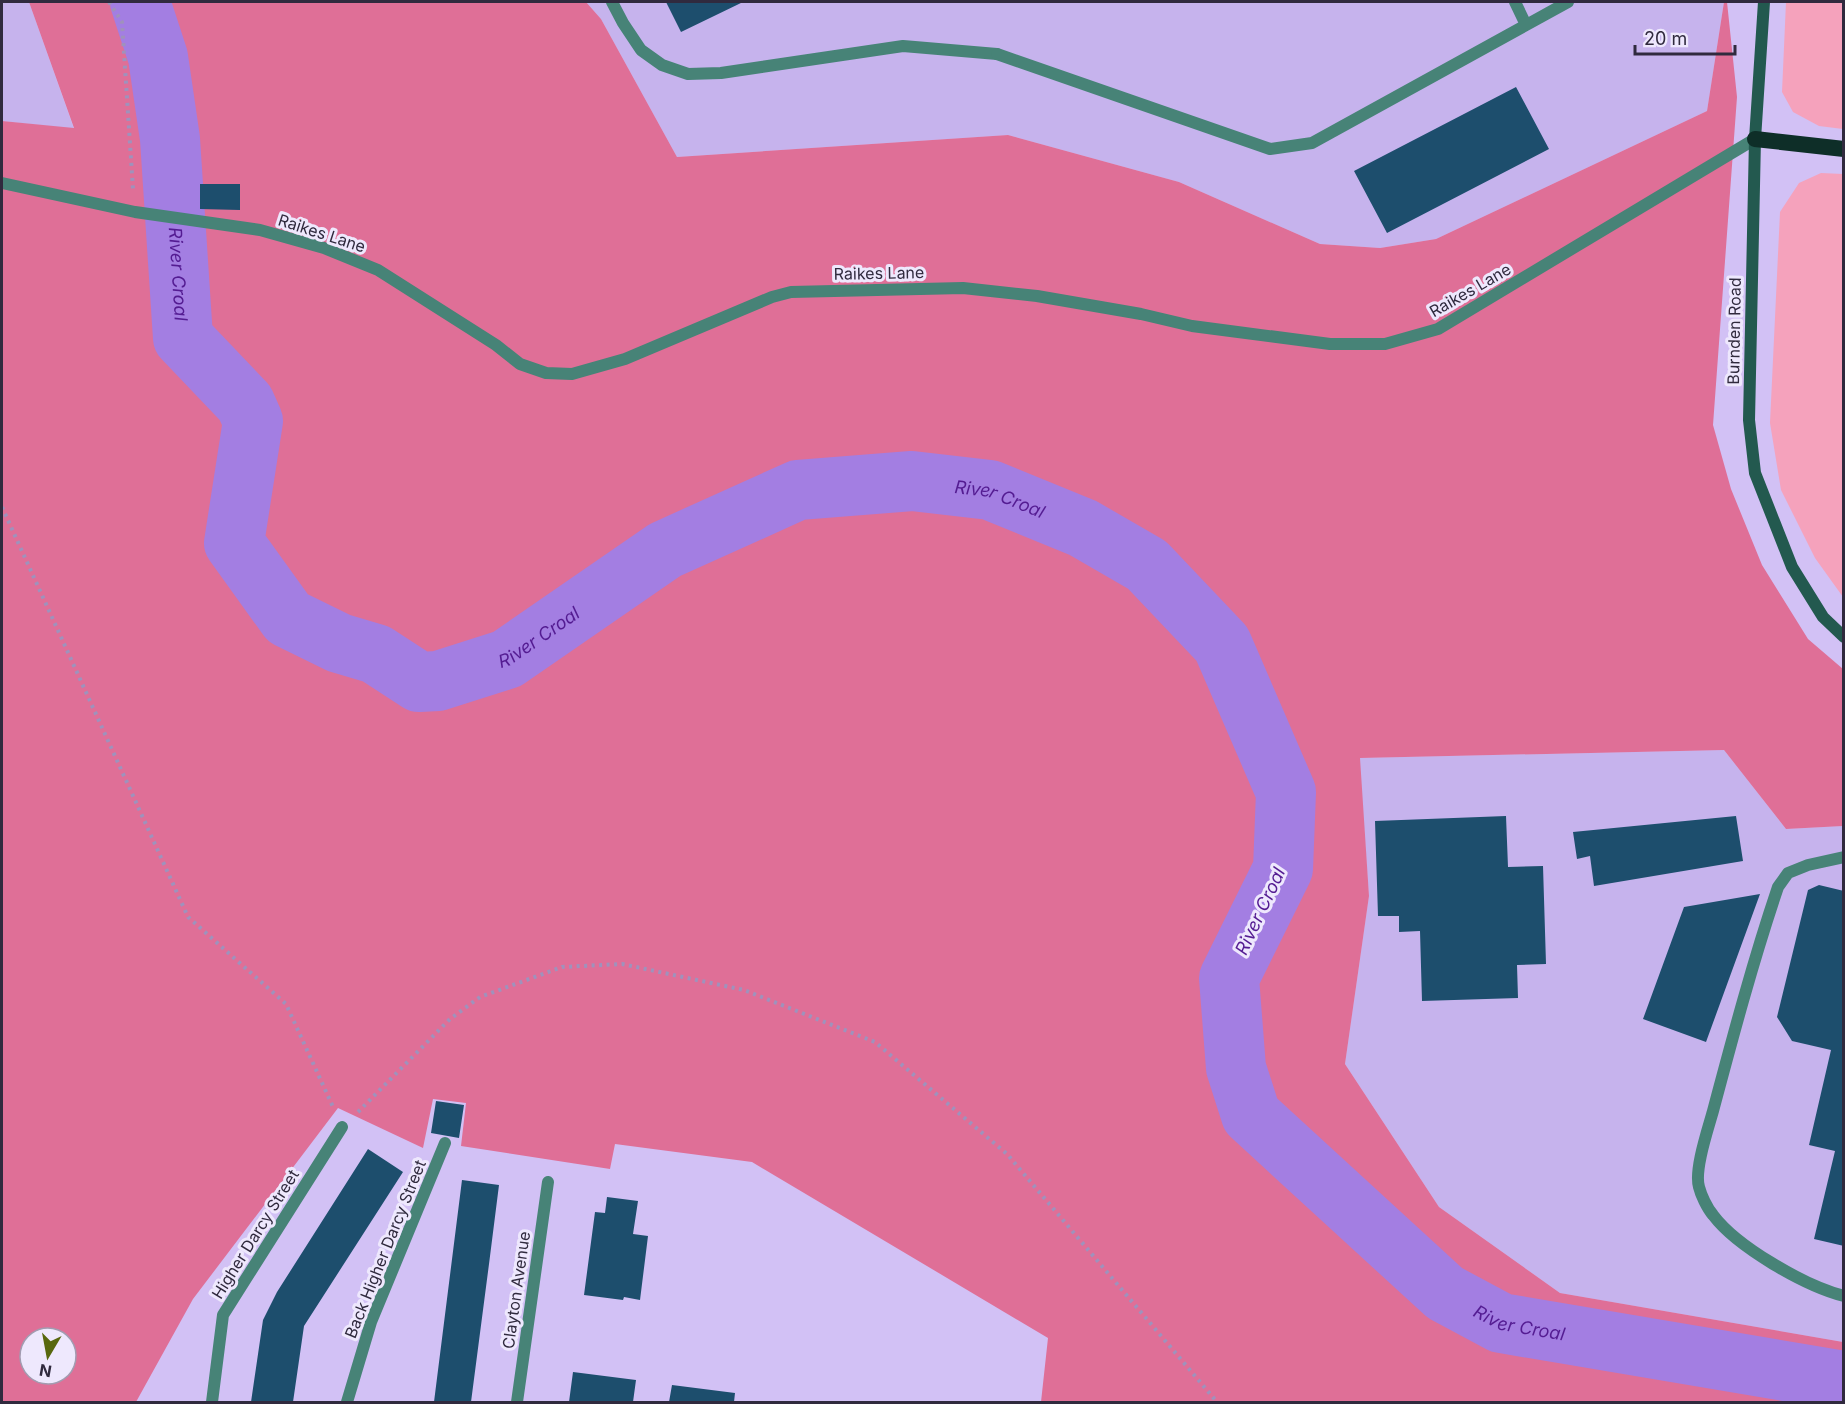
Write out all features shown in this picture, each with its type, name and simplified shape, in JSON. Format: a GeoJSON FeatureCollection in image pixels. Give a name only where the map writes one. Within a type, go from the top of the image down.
{"type":"FeatureCollection","features":[{"type":"Feature","properties":{"kind":"highway"},"geometry":{"type":"LineString","coordinates":[[1755,139],[1844,149]]}},
{"type":"Feature","properties":{"kind":"main road","name":"Burnden Road"},"geometry":{"type":"LineString","coordinates":[[1764,2],[1755,139],[1749,420],[1755,473],[1792,567],[1823,617],[1844,637]]}},
{"type":"Feature","properties":{"kind":"street"},"geometry":{"type":"LineString","coordinates":[[612,2],[641,50],[662,64],[688,74],[721,73],[903,46],[997,54],[1270,149],[1312,142],[1568,2]]}},
{"type":"Feature","properties":{"kind":"street"},"geometry":{"type":"LineString","coordinates":[[1515,2],[1526,25]]}},
{"type":"Feature","properties":{"kind":"street","name":"Raikes Lane"},"geometry":{"type":"LineString","coordinates":[[2,183],[135,212],[260,230],[314,244],[378,270],[496,345],[520,364],[546,373],[572,374],[625,359],[772,297],[791,292],[963,288],[1037,296],[1142,314],[1192,326],[1330,344],[1385,344],[1438,329],[1755,139]]}},
{"type":"Feature","properties":{"kind":"street"},"geometry":{"type":"LineString","coordinates":[[1844,857],[1808,865],[1788,873],[1778,887],[1727,1056],[1700,1158],[1698,1185],[1712,1215],[1739,1241],[1794,1275],[1828,1292],[1844,1296]]}},
{"type":"Feature","properties":{"kind":"street","name":"Higher Darcy Street"},"geometry":{"type":"LineString","coordinates":[[212,1402],[223,1315],[342,1127]]}},
{"type":"Feature","properties":{"kind":"street","name":"Back Higher Darcy Street"},"geometry":{"type":"LineString","coordinates":[[347,1402],[371,1322],[445,1143]]}},
{"type":"Feature","properties":{"kind":"street","name":"Clayton Avenue"},"geometry":{"type":"LineString","coordinates":[[517,1402],[548,1182]]}},
{"type":"Feature","properties":{"kind":"path"},"geometry":{"type":"LineString","coordinates":[[109,2],[122,22],[135,212]]}},
{"type":"Feature","properties":{"kind":"path"},"geometry":{"type":"LineString","coordinates":[[2,507],[188,917],[286,1004],[342,1127],[450,1019],[480,997],[562,967],[622,964],[744,990],[875,1042],[1008,1154],[1217,1402]]}},
{"type":"Feature","properties":{"kind":"shaded area"},"geometry":{"type":"Polygon","coordinates":[[[2,2],[29,2],[74,129],[2,121],[2,2]]]}},
{"type":"Feature","properties":{"kind":"shaded area"},"geometry":{"type":"Polygon","coordinates":[[[29,2],[586,2],[601,19],[677,157],[1008,135],[1179,182],[1320,244],[1380,248],[1436,239],[1707,111],[1724,2],[1727,2],[1737,97],[1713,425],[1731,489],[1762,565],[1808,639],[1843,669],[1843,826],[1786,829],[1724,750],[1360,758],[1369,896],[1345,1064],[1439,1207],[1560,1293],[1843,1342],[1843,1402],[1041,1402],[1048,1338],[752,1162],[615,1144],[610,1169],[461,1146],[466,1103],[433,1099],[423,1148],[338,1108],[193,1299],[136,1402],[2,1402],[2,121],[74,128],[29,2]]]}},
{"type":"Feature","properties":{"kind":"shaded area"},"geometry":{"type":"Polygon","coordinates":[[[586,2],[1724,2],[1707,111],[1436,239],[1380,248],[1320,244],[1179,182],[1008,135],[677,157],[601,19],[586,2]]]}},
{"type":"Feature","properties":{"kind":"shaded area"},"geometry":{"type":"Polygon","coordinates":[[[1786,2],[1843,2],[1843,129],[1819,126],[1793,112],[1782,92],[1786,2]]]}},
{"type":"Feature","properties":{"kind":"shaded area"},"geometry":{"type":"Polygon","coordinates":[[[1821,173],[1843,174],[1843,597],[1815,558],[1781,490],[1770,423],[1780,212],[1799,183],[1821,173]]]}},
{"type":"Feature","properties":{"kind":"shaded area"},"geometry":{"type":"Polygon","coordinates":[[[1724,750],[1786,829],[1843,826],[1843,1342],[1560,1293],[1439,1207],[1345,1064],[1369,896],[1359,758],[1724,750]]]}},
{"type":"Feature","properties":{"kind":"building"},"geometry":{"type":"Polygon","coordinates":[[[666,2],[743,2],[681,32],[666,2]]]}},
{"type":"Feature","properties":{"kind":"building"},"geometry":{"type":"Polygon","coordinates":[[[1516,87],[1549,149],[1387,233],[1354,171],[1516,87]]]}},
{"type":"Feature","properties":{"kind":"building"},"geometry":{"type":"Polygon","coordinates":[[[200,184],[240,184],[240,210],[200,209],[200,184]]]}},
{"type":"Feature","properties":{"kind":"building"},"geometry":{"type":"Polygon","coordinates":[[[1506,816],[1508,867],[1543,866],[1546,964],[1517,965],[1518,998],[1422,1001],[1420,931],[1399,932],[1399,916],[1378,916],[1375,821],[1506,816]]]}},
{"type":"Feature","properties":{"kind":"building"},"geometry":{"type":"Polygon","coordinates":[[[1736,816],[1743,861],[1594,886],[1590,856],[1577,859],[1573,832],[1736,816]]]}},
{"type":"Feature","properties":{"kind":"building"},"geometry":{"type":"Polygon","coordinates":[[[1819,885],[1844,891],[1844,1246],[1814,1239],[1835,1151],[1809,1145],[1831,1050],[1792,1041],[1777,1017],[1808,890],[1819,885]]]}},
{"type":"Feature","properties":{"kind":"building"},"geometry":{"type":"Polygon","coordinates":[[[1760,894],[1706,1042],[1643,1019],[1684,907],[1760,894]]]}},
{"type":"Feature","properties":{"kind":"building"},"geometry":{"type":"Polygon","coordinates":[[[436,1101],[464,1105],[459,1138],[431,1133],[436,1101]]]}},
{"type":"Feature","properties":{"kind":"building"},"geometry":{"type":"Polygon","coordinates":[[[368,1149],[403,1172],[304,1326],[293,1402],[251,1402],[263,1320],[277,1292],[368,1149]]]}},
{"type":"Feature","properties":{"kind":"building"},"geometry":{"type":"Polygon","coordinates":[[[462,1180],[499,1185],[471,1402],[434,1402],[462,1180]]]}},
{"type":"Feature","properties":{"kind":"building"},"geometry":{"type":"Polygon","coordinates":[[[607,1197],[638,1201],[633,1234],[648,1236],[640,1300],[584,1295],[595,1212],[605,1213],[607,1197]]]}},
{"type":"Feature","properties":{"kind":"building"},"geometry":{"type":"Polygon","coordinates":[[[573,1372],[636,1380],[633,1402],[569,1402],[573,1372]]]}},
{"type":"Feature","properties":{"kind":"building"},"geometry":{"type":"Polygon","coordinates":[[[672,1385],[735,1393],[734,1402],[669,1402],[672,1385]]]}},
{"type":"Feature","properties":{"kind":"waterway","name":"River Croal"},"geometry":{"type":"LineString","coordinates":[[140,2],[158,57],[170,139],[183,338],[245,403],[253,421],[234,543],[288,618],[339,643],[376,654],[419,682],[438,681],[507,659],[665,550],[798,490],[912,481],[990,490],[1083,528],[1147,565],[1222,644],[1286,792],[1283,869],[1229,978],[1236,1068],[1251,1115],[1445,1293],[1501,1323],[1844,1381]]}}]}
